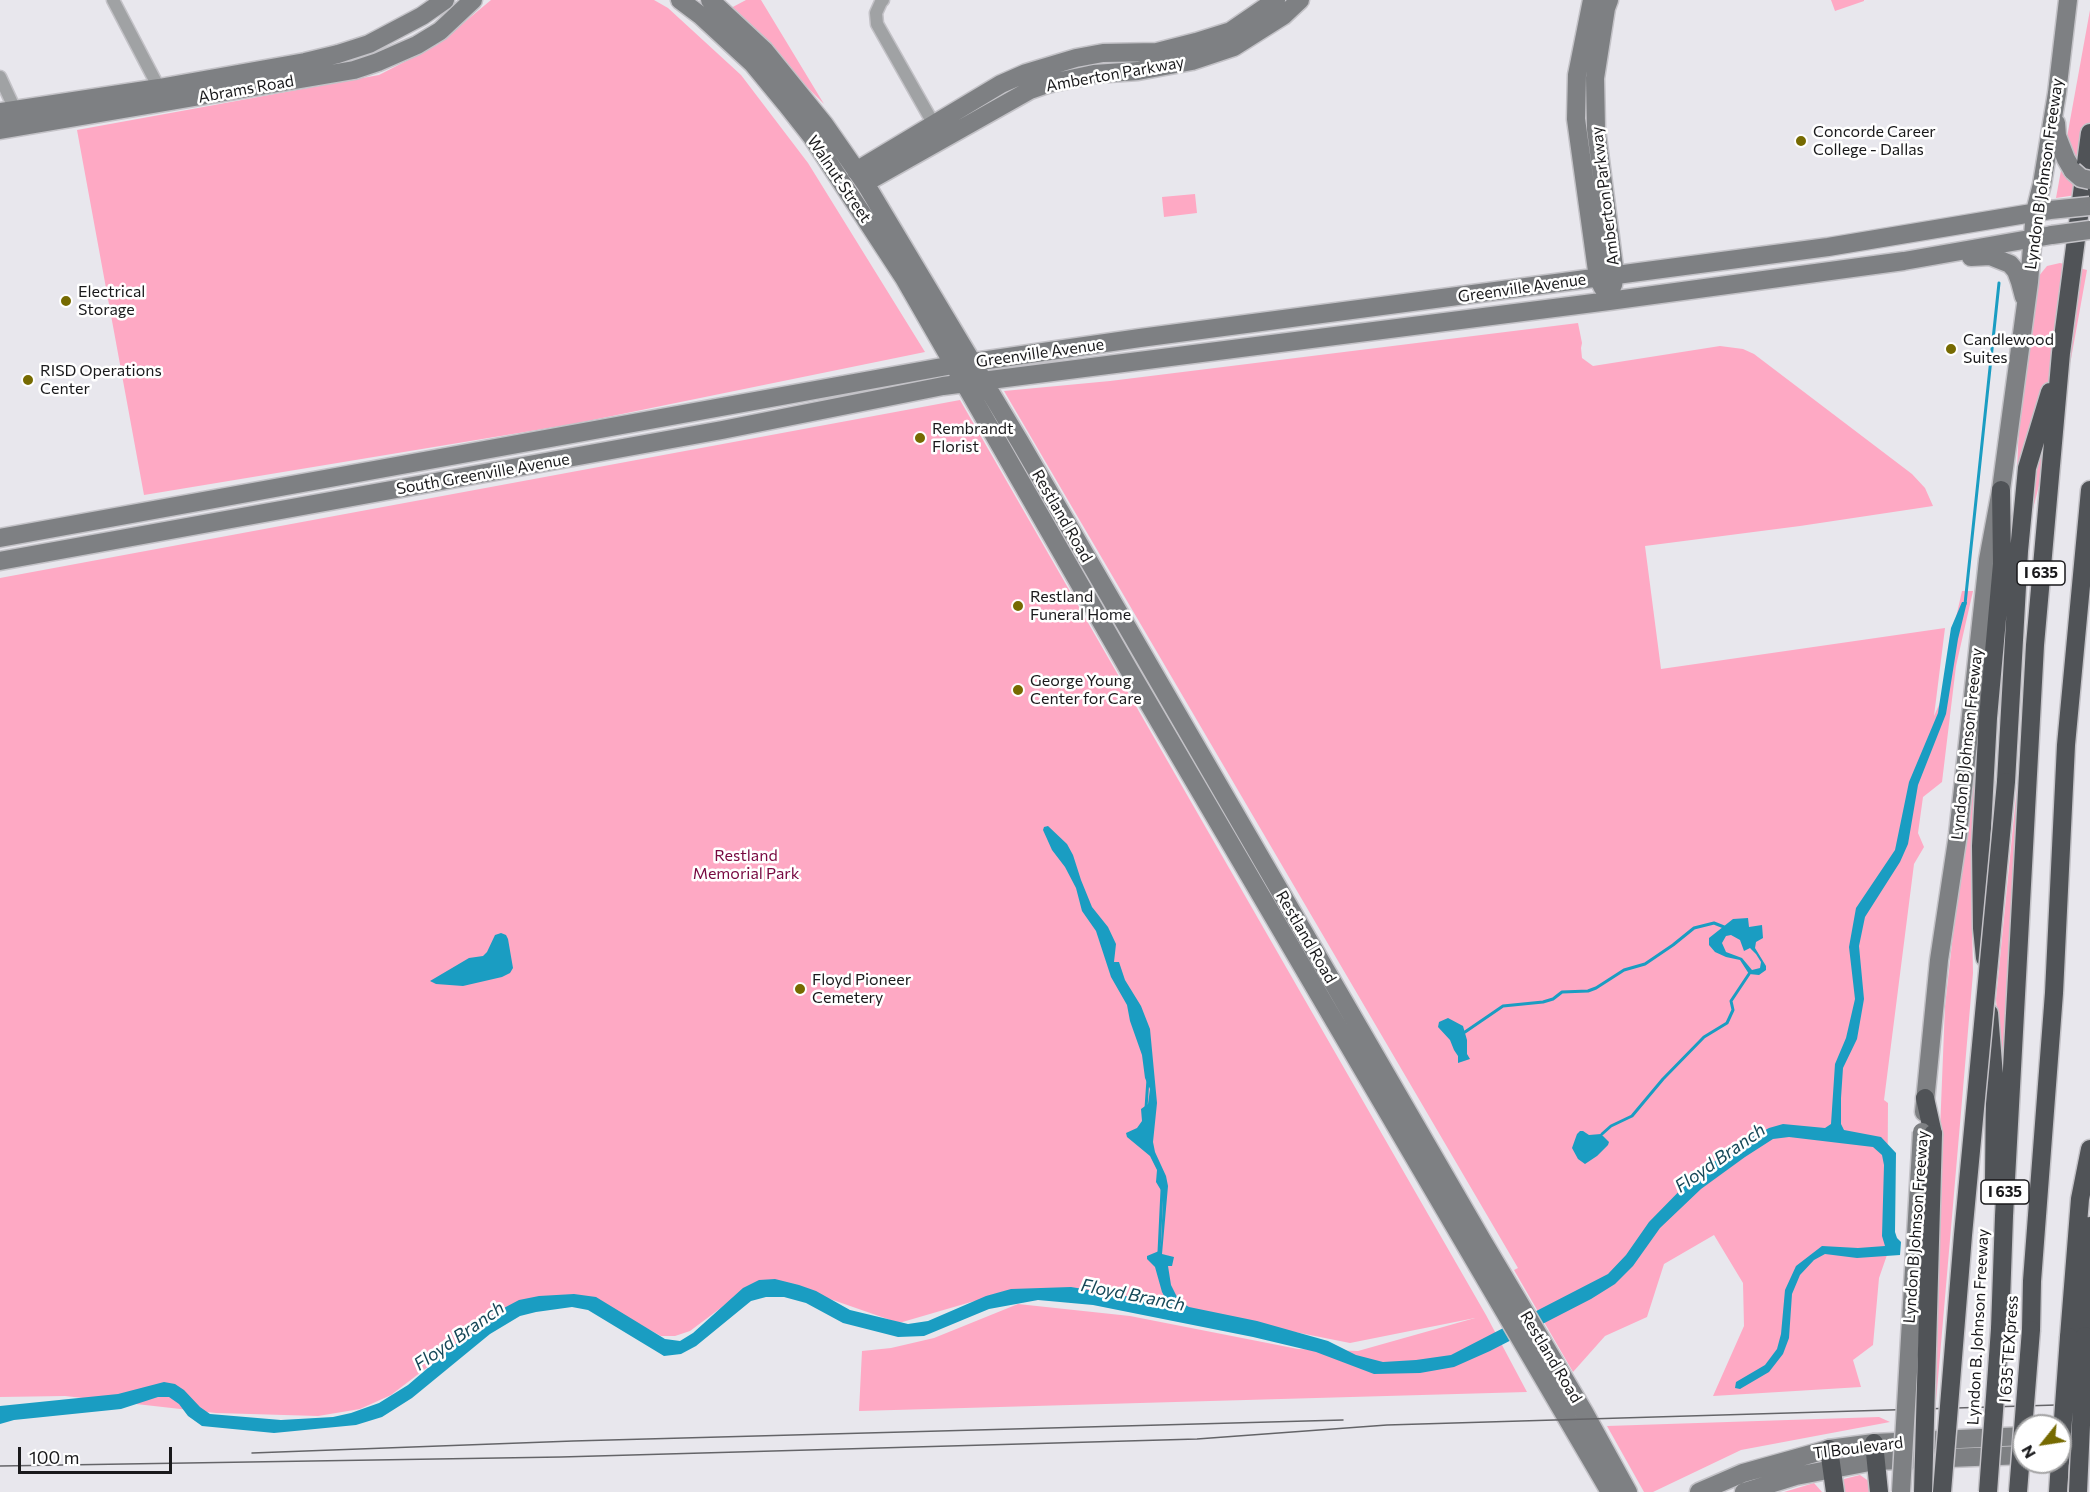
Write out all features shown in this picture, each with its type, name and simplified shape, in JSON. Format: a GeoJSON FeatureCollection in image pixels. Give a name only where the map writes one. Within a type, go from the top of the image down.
{"type":"FeatureCollection","features":[{"type":"Feature","properties":{"kind":"highway","name":"I 635"},"geometry":{"type":"LineString","coordinates":[[2061,353],[2090,133]]}},
{"type":"Feature","properties":{"kind":"highway"},"geometry":{"type":"LineString","coordinates":[[1941,1492],[2006,782],[2019,551],[2027,468],[2061,353]]}},
{"type":"Feature","properties":{"kind":"highway","name":"Lyndon B. Johnson Freeway"},"geometry":{"type":"LineString","coordinates":[[1988,1492],[1994,1330],[2004,1216],[2035,645],[2061,353]]}},
{"type":"Feature","properties":{"kind":"highway"},"geometry":{"type":"LineString","coordinates":[[1994,1330],[1995,1089],[1982,928],[1981,846],[1988,718],[2002,564],[2001,490]]}},
{"type":"Feature","properties":{"kind":"highway","name":"I 635 TEXpress"},"geometry":{"type":"LineString","coordinates":[[2018,1492],[2053,1005],[2061,829],[2072,675],[2090,490]]}},
{"type":"Feature","properties":{"kind":"highway"},"geometry":{"type":"LineString","coordinates":[[1923,1492],[1927,1133],[1925,1098]]}},
{"type":"Feature","properties":{"kind":"highway"},"geometry":{"type":"LineString","coordinates":[[2078,1492],[2079,1199],[2090,1149]]}},
{"type":"Feature","properties":{"kind":"highway"},"geometry":{"type":"LineString","coordinates":[[2067,1414],[2090,1226]]}},
{"type":"Feature","properties":{"kind":"highway"},"geometry":{"type":"LineString","coordinates":[[1829,1449],[1834,1492]]}},
{"type":"Feature","properties":{"kind":"highway"},"geometry":{"type":"LineString","coordinates":[[1874,1452],[1879,1492]]}},
{"type":"Feature","properties":{"kind":"highway"},"geometry":{"type":"LineString","coordinates":[[2058,1492],[2059,1474]]}},
{"type":"Feature","properties":{"kind":"main road","name":"Abrams Road"},"geometry":{"type":"LineString","coordinates":[[306,71],[369,44],[422,16],[445,0]]}},
{"type":"Feature","properties":{"kind":"main road","name":"Abrams Road"},"geometry":{"type":"LineString","coordinates":[[9,121],[306,71],[354,70],[378,63],[417,45],[440,31],[473,0]]}},
{"type":"Feature","properties":{"kind":"main road","name":"Walnut Street"},"geometry":{"type":"LineString","coordinates":[[710,0],[764,50],[824,124],[860,177],[984,381]]}},
{"type":"Feature","properties":{"kind":"main road","name":"Amberton Parkway"},"geometry":{"type":"LineString","coordinates":[[938,132],[1001,84],[1026,73],[1076,58],[1103,53],[1157,52],[1196,42],[1231,31],[1276,0]]}},
{"type":"Feature","properties":{"kind":"main road","name":"Amberton Parkway"},"geometry":{"type":"LineString","coordinates":[[860,177],[938,132],[1047,84],[1094,74],[1167,67],[1234,47],[1282,16],[1300,0]]}},
{"type":"Feature","properties":{"kind":"main road","name":"Amberton Parkway"},"geometry":{"type":"LineString","coordinates":[[1586,77],[1592,0]]}},
{"type":"Feature","properties":{"kind":"main road","name":"Amberton Parkway"},"geometry":{"type":"LineString","coordinates":[[1609,0],[1576,118],[1607,277],[1609,301]]}},
{"type":"Feature","properties":{"kind":"main road","name":"Lyndon B Johnson Freeway"},"geometry":{"type":"LineString","coordinates":[[1925,1098],[1939,960],[1958,834],[1978,639],[2001,490],[2025,306],[2043,237],[2042,184],[2068,0]]}},
{"type":"Feature","properties":{"kind":"main road","name":"Walnut Street"},"geometry":{"type":"LineString","coordinates":[[688,3],[753,64],[812,137],[904,278],[965,384]]}},
{"type":"Feature","properties":{"kind":"main road"},"geometry":{"type":"LineString","coordinates":[[2055,100],[2056,136],[2066,159],[2073,171],[2081,178],[2090,180]]}},
{"type":"Feature","properties":{"kind":"main road","name":"Greenville Avenue"},"geometry":{"type":"LineString","coordinates":[[953,365],[1140,338],[1785,253],[2043,211],[2090,206]]}},
{"type":"Feature","properties":{"kind":"main road","name":"Greenville Avenue"},"geometry":{"type":"LineString","coordinates":[[965,384],[1788,277],[1904,261],[2090,230]]}},
{"type":"Feature","properties":{"kind":"main road"},"geometry":{"type":"LineString","coordinates":[[1785,253],[1788,277]]}},
{"type":"Feature","properties":{"kind":"main road"},"geometry":{"type":"LineString","coordinates":[[1942,254],[1963,258],[1989,256],[2010,264],[2016,271],[2020,282],[2025,306]]}},
{"type":"Feature","properties":{"kind":"main road"},"geometry":{"type":"LineString","coordinates":[[1324,315],[1327,337]]}},
{"type":"Feature","properties":{"kind":"main road","name":"South Greenville Avenue"},"geometry":{"type":"LineString","coordinates":[[0,538],[953,365]]}},
{"type":"Feature","properties":{"kind":"main road"},"geometry":{"type":"LineString","coordinates":[[873,379],[877,399]]}},
{"type":"Feature","properties":{"kind":"main road","name":"Restland Road"},"geometry":{"type":"LineString","coordinates":[[984,381],[1514,1312]]}},
{"type":"Feature","properties":{"kind":"main road","name":"South Greenville Avenue"},"geometry":{"type":"LineString","coordinates":[[0,561],[793,416],[943,386],[965,384]]}},
{"type":"Feature","properties":{"kind":"main road","name":"Restland Road"},"geometry":{"type":"LineString","coordinates":[[965,384],[1129,670],[1529,1337],[1561,1374],[1629,1492]]}},
{"type":"Feature","properties":{"kind":"main road"},"geometry":{"type":"LineString","coordinates":[[790,395],[793,416]]}},
{"type":"Feature","properties":{"kind":"main road"},"geometry":{"type":"LineString","coordinates":[[119,515],[123,539]]}},
{"type":"Feature","properties":{"kind":"main road","name":"Lyndon B Johnson Freeway"},"geometry":{"type":"LineString","coordinates":[[1901,1492],[1927,1133]]}},
{"type":"Feature","properties":{"kind":"main road","name":"Restland Road"},"geometry":{"type":"LineString","coordinates":[[1529,1337],[1545,1383],[1610,1492]]}},
{"type":"Feature","properties":{"kind":"main road"},"geometry":{"type":"LineString","coordinates":[[1545,1383],[1561,1374]]}},
{"type":"Feature","properties":{"kind":"main road"},"geometry":{"type":"LineString","coordinates":[[2072,1434],[2090,1433]]}},
{"type":"Feature","properties":{"kind":"main road","name":"TI Boulevard"},"geometry":{"type":"LineString","coordinates":[[1744,1492],[1831,1468],[1874,1452],[2012,1437]]}},
{"type":"Feature","properties":{"kind":"main road","name":"TI Boulevard"},"geometry":{"type":"LineString","coordinates":[[1699,1492],[1743,1473],[1829,1449],[2012,1455]]}},
{"type":"Feature","properties":{"kind":"main road"},"geometry":{"type":"LineString","coordinates":[[2072,1453],[2090,1452]]}},
{"type":"Feature","properties":{"kind":"street"},"geometry":{"type":"LineString","coordinates":[[113,0],[161,96]]}},
{"type":"Feature","properties":{"kind":"street"},"geometry":{"type":"LineString","coordinates":[[883,0],[876,13],[877,24],[938,132]]}},
{"type":"Feature","properties":{"kind":"street"},"geometry":{"type":"LineString","coordinates":[[0,77],[8,92],[9,121]]}},
{"type":"Feature","properties":{"kind":"green space"},"geometry":{"type":"Polygon","coordinates":[[[491,0],[654,0],[668,8],[741,75],[808,163],[925,352],[573,424],[144,495],[77,130],[379,75],[437,45],[491,0]]]}},
{"type":"Feature","properties":{"kind":"green space"},"geometry":{"type":"Polygon","coordinates":[[[746,0],[761,0],[824,104],[729,9],[746,0]]]}},
{"type":"Feature","properties":{"kind":"green space"},"geometry":{"type":"Polygon","coordinates":[[[1831,0],[1864,0],[1864,1],[1835,11],[1831,0]]]}},
{"type":"Feature","properties":{"kind":"green space"},"geometry":{"type":"Polygon","coordinates":[[[2090,10],[2090,193],[2056,198],[2090,10]]]}},
{"type":"Feature","properties":{"kind":"green space"},"geometry":{"type":"Polygon","coordinates":[[[1195,194],[1197,213],[1164,217],[1162,197],[1195,194]]]}},
{"type":"Feature","properties":{"kind":"green space"},"geometry":{"type":"Polygon","coordinates":[[[2060,263],[2087,270],[2071,359],[2032,513],[2010,640],[2003,636],[2014,536],[2019,425],[2038,277],[2047,266],[2060,263]]]}},
{"type":"Feature","properties":{"kind":"green space"},"geometry":{"type":"Polygon","coordinates":[[[1578,323],[1582,358],[1593,366],[1720,346],[1743,349],[1754,354],[1912,474],[1925,488],[1933,506],[1645,546],[1661,669],[1945,628],[1934,716],[1947,687],[1948,653],[1962,591],[1973,591],[1956,666],[1942,782],[1923,797],[1918,833],[1924,847],[1914,864],[1884,1100],[1888,1103],[1887,1255],[1879,1278],[1873,1345],[1853,1360],[1861,1387],[1713,1396],[1744,1326],[1743,1283],[1714,1235],[1664,1264],[1647,1317],[1605,1336],[1573,1372],[1514,1270],[1518,1268],[1004,391],[1110,381],[1578,323]]]}},
{"type":"Feature","properties":{"kind":"green space","name":"Restland Memorial Park"},"geometry":{"type":"Polygon","coordinates":[[[960,400],[1486,1315],[1527,1392],[859,1411],[862,1351],[891,1348],[934,1338],[1018,1304],[1130,1316],[1298,1349],[1358,1351],[1475,1318],[1350,1343],[1084,1290],[1030,1291],[971,1302],[899,1323],[784,1283],[754,1283],[690,1331],[675,1336],[661,1336],[590,1297],[493,1317],[391,1395],[360,1409],[318,1416],[216,1413],[65,1396],[0,1397],[0,578],[960,400]]]}},
{"type":"Feature","properties":{"kind":"green space"},"geometry":{"type":"Polygon","coordinates":[[[1984,657],[1971,872],[1973,973],[1934,1425],[1936,1230],[1945,1006],[1984,657]]]}},
{"type":"Feature","properties":{"kind":"green space"},"geometry":{"type":"Polygon","coordinates":[[[2017,786],[2008,1000],[2001,1064],[1996,999],[2017,786]]]}},
{"type":"Feature","properties":{"kind":"green space"},"geometry":{"type":"Polygon","coordinates":[[[1879,1417],[1890,1422],[1741,1450],[1653,1492],[1644,1492],[1607,1426],[1879,1417]]]}},
{"type":"Feature","properties":{"kind":"green space"},"geometry":{"type":"Polygon","coordinates":[[[1860,1475],[1870,1482],[1872,1492],[1840,1492],[1844,1479],[1860,1475]]]}},
{"type":"Feature","properties":{"kind":"green space"},"geometry":{"type":"Polygon","coordinates":[[[1814,1483],[1822,1492],[1784,1492],[1814,1483]]]}},
{"type":"Feature","properties":{"kind":"water","name":"Floyd Branch"},"geometry":{"type":"Polygon","coordinates":[[[1962,602],[1967,602],[1958,639],[1946,714],[1918,785],[1908,844],[1900,862],[1865,917],[1859,946],[1864,999],[1857,1039],[1843,1068],[1841,1124],[1844,1130],[1881,1137],[1896,1153],[1895,1232],[1901,1242],[1900,1255],[1857,1258],[1825,1254],[1814,1260],[1800,1275],[1792,1294],[1789,1338],[1783,1354],[1769,1372],[1740,1389],[1735,1388],[1736,1382],[1765,1365],[1777,1349],[1781,1334],[1785,1290],[1796,1266],[1822,1246],[1858,1248],[1885,1246],[1882,1236],[1884,1165],[1882,1155],[1873,1147],[1789,1137],[1773,1139],[1701,1189],[1660,1228],[1633,1266],[1615,1284],[1591,1299],[1490,1351],[1454,1367],[1420,1373],[1374,1374],[1316,1352],[1093,1305],[1038,1300],[989,1309],[924,1336],[898,1337],[843,1323],[806,1303],[784,1297],[766,1297],[751,1301],[696,1346],[681,1354],[664,1356],[588,1310],[572,1307],[520,1316],[490,1334],[412,1398],[382,1417],[356,1425],[274,1433],[202,1426],[169,1397],[158,1397],[121,1409],[14,1420],[0,1424],[0,1406],[118,1394],[164,1382],[175,1384],[184,1390],[210,1414],[281,1420],[333,1417],[351,1413],[379,1403],[408,1385],[483,1321],[502,1309],[519,1300],[539,1296],[574,1294],[596,1297],[665,1339],[680,1341],[693,1333],[743,1288],[759,1280],[775,1279],[799,1285],[816,1291],[850,1310],[908,1324],[928,1321],[986,1296],[1011,1289],[1071,1287],[1168,1303],[1162,1292],[1155,1267],[1147,1259],[1147,1256],[1159,1251],[1161,1243],[1163,1199],[1156,1182],[1157,1170],[1150,1156],[1127,1137],[1126,1133],[1137,1128],[1142,1121],[1141,1109],[1148,1104],[1150,1089],[1145,1078],[1142,1055],[1127,1005],[1111,977],[1096,931],[1082,911],[1076,888],[1065,867],[1052,850],[1043,830],[1048,826],[1067,844],[1073,855],[1092,907],[1108,927],[1116,944],[1114,962],[1119,962],[1125,980],[1141,1006],[1150,1029],[1157,1103],[1153,1142],[1168,1186],[1162,1254],[1174,1257],[1172,1266],[1168,1266],[1171,1285],[1179,1301],[1189,1307],[1257,1321],[1328,1341],[1356,1355],[1383,1362],[1451,1355],[1608,1274],[1626,1255],[1649,1222],[1695,1175],[1737,1145],[1769,1128],[1783,1124],[1825,1128],[1831,1124],[1835,1064],[1846,1038],[1855,999],[1849,947],[1856,908],[1895,850],[1909,782],[1938,713],[1951,628],[1962,602]]]}},
{"type":"Feature","properties":{"kind":"water"},"geometry":{"type":"Polygon","coordinates":[[[1748,918],[1749,927],[1762,925],[1763,938],[1756,942],[1755,948],[1766,970],[1759,975],[1749,974],[1740,960],[1715,952],[1709,945],[1709,938],[1733,919],[1748,918]],[[1731,935],[1726,936],[1722,943],[1726,952],[1742,958],[1752,970],[1760,968],[1761,962],[1756,954],[1750,948],[1744,951],[1740,940],[1731,935]]]}},
{"type":"Feature","properties":{"kind":"water"},"geometry":{"type":"Polygon","coordinates":[[[501,933],[508,939],[513,968],[510,973],[463,986],[436,984],[430,981],[469,958],[483,956],[495,935],[501,933]]]}},
{"type":"Feature","properties":{"kind":"water"},"geometry":{"type":"Polygon","coordinates":[[[1448,1018],[1463,1026],[1467,1040],[1467,1054],[1470,1059],[1458,1063],[1458,1056],[1450,1040],[1438,1027],[1439,1022],[1448,1018]]]}},
{"type":"Feature","properties":{"kind":"water"},"geometry":{"type":"Polygon","coordinates":[[[1580,1131],[1589,1135],[1601,1134],[1609,1142],[1597,1156],[1585,1164],[1578,1159],[1572,1148],[1580,1131]]]}},
{"type":"Feature","properties":{"kind":"waterway"},"geometry":{"type":"LineString","coordinates":[[1965,604],[1999,283]]}},
{"type":"Feature","properties":{"kind":"waterway"},"geometry":{"type":"LineString","coordinates":[[1465,1032],[1503,1006],[1543,1002],[1553,999],[1562,992],[1588,991],[1596,988],[1624,970],[1645,964],[1694,928],[1714,923],[1724,927]]}},
{"type":"Feature","properties":{"kind":"waterway"},"geometry":{"type":"LineString","coordinates":[[1602,1134],[1611,1126],[1632,1116],[1663,1079],[1704,1037],[1727,1023],[1733,1010],[1731,1001],[1749,974]]}},
{"type":"Feature","properties":{"kind":"waterway"},"geometry":{"type":"LineString","coordinates":[[1146,1108],[1148,1079]]}},
{"type":"Feature","properties":{"kind":"waterway"},"geometry":{"type":"LineString","coordinates":[[1159,1252],[1162,1190]]}},
{"type":"Feature","properties":{"kind":"tram line"},"geometry":{"type":"LineString","coordinates":[[0,1466],[561,1457],[1197,1439],[1387,1425],[2090,1404]]}},
{"type":"Feature","properties":{"kind":"tram line"},"geometry":{"type":"LineString","coordinates":[[252,1453],[573,1441],[1343,1420]]}},
{"type":"Feature","properties":{"kind":"place","name":"Concorde Career College - Dallas"},"geometry":{"type":"Point","coordinates":[1801,141]}},
{"type":"Feature","properties":{"kind":"place","name":"Electrical Storage"},"geometry":{"type":"Point","coordinates":[66,301]}},
{"type":"Feature","properties":{"kind":"place","name":"Candlewood Suites"},"geometry":{"type":"Point","coordinates":[1951,349]}},
{"type":"Feature","properties":{"kind":"place","name":"RISD Operations Center"},"geometry":{"type":"Point","coordinates":[28,380]}},
{"type":"Feature","properties":{"kind":"place","name":"Rembrandt Florist"},"geometry":{"type":"Point","coordinates":[920,438]}},
{"type":"Feature","properties":{"kind":"place","name":"Restland Funeral Home"},"geometry":{"type":"Point","coordinates":[1018,606]}},
{"type":"Feature","properties":{"kind":"place","name":"George Young Center for Care"},"geometry":{"type":"Point","coordinates":[1018,690]}},
{"type":"Feature","properties":{"kind":"place","name":"Floyd Pioneer Cemetery"},"geometry":{"type":"Point","coordinates":[800,989]}}]}
